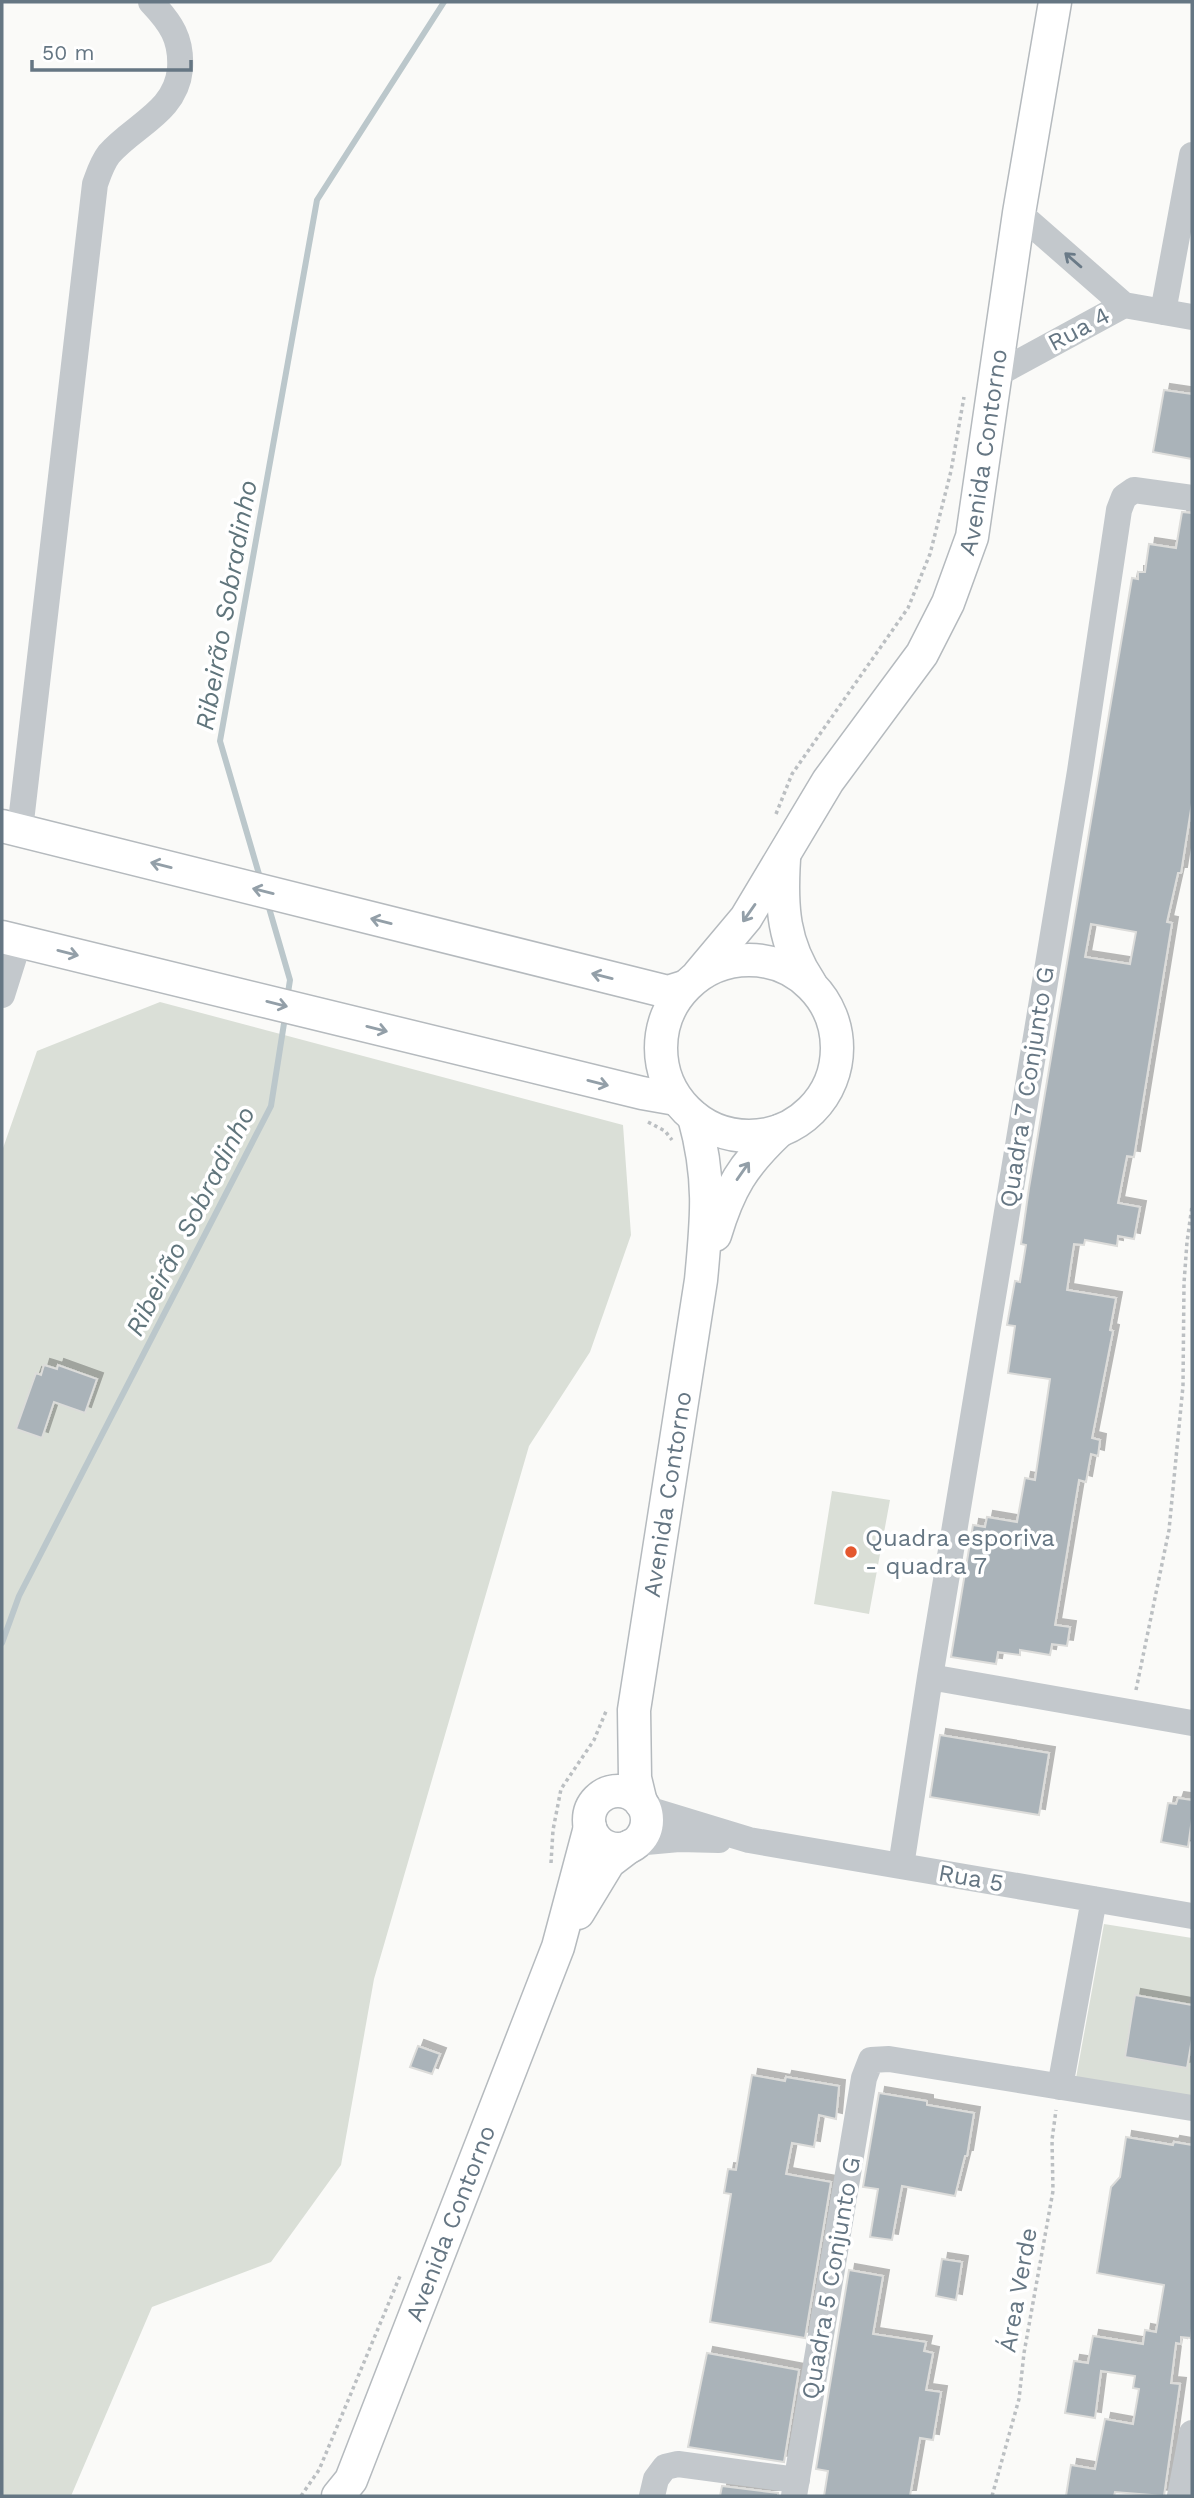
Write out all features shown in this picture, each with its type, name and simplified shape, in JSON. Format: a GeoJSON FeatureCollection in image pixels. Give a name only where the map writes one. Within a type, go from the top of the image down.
{"type":"FeatureCollection","features":[{"type":"Feature","properties":{"kind":"main road","name":"Avenida Contorno"},"geometry":{"type":"LineString","coordinates":[[684,984],[746,918],[828,781],[922,654],[948,603],[972,537],[1019,213],[1055,2]]}},
{"type":"Feature","properties":{"kind":"main road"},"geometry":{"type":"LineString","coordinates":[[11,828],[300,900],[684,984]]}},
{"type":"Feature","properties":{"kind":"main road","name":"Avenida Contorno"},"geometry":{"type":"LineString","coordinates":[[784,855],[782,887],[787,935],[797,964],[810,983]]}},
{"type":"Feature","properties":{"kind":"main road"},"geometry":{"type":"LineString","coordinates":[[10,939],[642,1093],[685,1108],[720,1132],[749,1136],[779,1131],[805,1116],[825,1094],[836,1066],[837,1036],[828,1007],[810,983],[785,967],[756,959],[726,962],[684,984],[670,1007],[661,1030],[660,1054],[665,1078],[685,1108]]}},
{"type":"Feature","properties":{"kind":"main road","name":"Avenida Contorno"},"geometry":{"type":"LineString","coordinates":[[338,2496],[351,2480],[558,1947],[594,1814],[621,1704],[701,1280],[707,1209],[704,1151],[685,1108]]}},
{"type":"Feature","properties":{"kind":"main road","name":"Avenida Contorno"},"geometry":{"type":"LineString","coordinates":[[701,1280],[732,1186],[756,1153],[779,1131]]}},
{"type":"Feature","properties":{"kind":"main road","name":"Avenida Contorno"},"geometry":{"type":"LineString","coordinates":[[621,1704],[643,1806]]}},
{"type":"Feature","properties":{"kind":"main road"},"geometry":{"type":"LineString","coordinates":[[615,1791],[625,1792],[643,1806],[647,1815],[645,1831],[633,1844],[620,1849],[601,1843],[594,1837],[594,1814],[615,1791]]}},
{"type":"Feature","properties":{"kind":"main road","name":"Avenida Contorno"},"geometry":{"type":"LineString","coordinates":[[558,1947],[609,1862],[633,1844]]}},
{"type":"Feature","properties":{"kind":"street"},"geometry":{"type":"LineString","coordinates":[[11,828],[95,184],[110,153],[166,105],[178,83],[181,50],[169,21],[151,2]]}},
{"type":"Feature","properties":{"kind":"street"},"geometry":{"type":"LineString","coordinates":[[1163,312],[1192,155]]}},
{"type":"Feature","properties":{"kind":"street","name":"Rua 4"},"geometry":{"type":"LineString","coordinates":[[1019,213],[1124,305],[1192,317]]}},
{"type":"Feature","properties":{"kind":"street","name":"Rua 4"},"geometry":{"type":"LineString","coordinates":[[997,374],[1124,305]]}},
{"type":"Feature","properties":{"kind":"street","name":"Quadra 7 Conjunto G"},"geometry":{"type":"LineString","coordinates":[[901,1866],[1080,771],[1119,510],[1124,497],[1133,490],[1192,498]]}},
{"type":"Feature","properties":{"kind":"street"},"geometry":{"type":"LineString","coordinates":[[2,995],[10,939]]}},
{"type":"Feature","properties":{"kind":"street"},"geometry":{"type":"LineString","coordinates":[[930,1677],[1192,1723]]}},
{"type":"Feature","properties":{"kind":"street","name":"Rua 5"},"geometry":{"type":"LineString","coordinates":[[643,1806],[749,1840],[1192,1916]]}},
{"type":"Feature","properties":{"kind":"street","name":"Rua 5"},"geometry":{"type":"LineString","coordinates":[[633,1844],[679,1839],[749,1840]]}},
{"type":"Feature","properties":{"kind":"street"},"geometry":{"type":"LineString","coordinates":[[1094,1899],[1060,2087],[1192,2108]]}},
{"type":"Feature","properties":{"kind":"street","name":"Quadra 5 Conjunto G"},"geometry":{"type":"LineString","coordinates":[[795,2488],[864,2078],[871,2060],[889,2059],[1060,2087]]}},
{"type":"Feature","properties":{"kind":"street"},"geometry":{"type":"LineString","coordinates":[[1180,2496],[1192,2433]]}},
{"type":"Feature","properties":{"kind":"street"},"geometry":{"type":"LineString","coordinates":[[652,2496],[656,2479],[665,2467],[678,2464],[795,2488]]}},
{"type":"Feature","properties":{"kind":"path"},"geometry":{"type":"LineString","coordinates":[[773,821],[792,774],[908,608],[930,554],[951,471],[965,391]]}},
{"type":"Feature","properties":{"kind":"path"},"geometry":{"type":"LineString","coordinates":[[673,1141],[665,1131],[633,1114],[642,1093],[651,1084],[652,1045],[658,1012],[684,984]]}},
{"type":"Feature","properties":{"kind":"path"},"geometry":{"type":"LineString","coordinates":[[1132,1712],[1169,1530],[1183,1386],[1184,1283],[1192,1206]]}},
{"type":"Feature","properties":{"kind":"path"},"geometry":{"type":"LineString","coordinates":[[551,1870],[553,1830],[561,1789],[594,1740],[606,1712],[621,1704]]}},
{"type":"Feature","properties":{"kind":"path","name":"Área Verde"},"geometry":{"type":"LineString","coordinates":[[992,2496],[1019,2399],[1024,2353],[1053,2191],[1052,2140],[1060,2087]]}},
{"type":"Feature","properties":{"kind":"path"},"geometry":{"type":"LineString","coordinates":[[301,2496],[319,2470],[404,2267]]}},
{"type":"Feature","properties":{"kind":"shaded area"},"geometry":{"type":"Polygon","coordinates":[[[160,1002],[623,1125],[631,1235],[590,1352],[529,1446],[374,1979],[341,2165],[271,2262],[152,2307],[71,2496],[2,2496],[2,1151],[37,1051],[160,1002]]]}},
{"type":"Feature","properties":{"kind":"shaded area","name":"Quadra esporiva - quadra 7"},"geometry":{"type":"Polygon","coordinates":[[[832,1491],[890,1500],[869,1614],[814,1604],[832,1491]]]}},
{"type":"Feature","properties":{"kind":"shaded area"},"geometry":{"type":"Polygon","coordinates":[[[1104,1924],[1192,1938],[1192,2096],[1076,2078],[1104,1924]]]}},
{"type":"Feature","properties":{"kind":"building"},"geometry":{"type":"Polygon","coordinates":[[[1164,390],[1192,394],[1192,459],[1153,452],[1164,390]]]}},
{"type":"Feature","properties":{"kind":"building"},"geometry":{"type":"Polygon","coordinates":[[[1182,512],[1192,513],[1192,803],[1181,873],[1178,873],[1167,922],[1172,923],[1134,1157],[1127,1156],[1118,1203],[1140,1207],[1134,1239],[1118,1236],[1117,1246],[1085,1240],[1084,1245],[1074,1244],[1067,1290],[1116,1298],[1110,1330],[1113,1331],[1092,1438],[1100,1440],[1098,1456],[1091,1454],[1086,1482],[1079,1480],[1055,1625],[1070,1627],[1067,1646],[1052,1644],[1050,1655],[1020,1650],[1020,1655],[998,1652],[996,1664],[951,1657],[973,1525],[985,1527],[987,1517],[1017,1522],[1025,1478],[1035,1480],[1050,1379],[1008,1373],[1015,1326],[1007,1325],[1015,1281],[1020,1282],[1026,1245],[1021,1244],[1029,1188],[1132,578],[1138,579],[1138,572],[1145,572],[1149,544],[1176,548],[1182,512]],[[1091,924],[1085,957],[1130,964],[1136,932],[1091,924]]]}},
{"type":"Feature","properties":{"kind":"building"},"geometry":{"type":"Polygon","coordinates":[[[44,1365],[57,1369],[58,1365],[97,1379],[85,1413],[54,1402],[42,1438],[16,1429],[36,1373],[41,1375],[44,1365]]]}},
{"type":"Feature","properties":{"kind":"building"},"geometry":{"type":"Polygon","coordinates":[[[940,1735],[1049,1753],[1039,1815],[930,1797],[940,1735]]]}},
{"type":"Feature","properties":{"kind":"building"},"geometry":{"type":"Polygon","coordinates":[[[1178,1798],[1192,1800],[1188,1847],[1161,1842],[1168,1803],[1176,1804],[1178,1798]]]}},
{"type":"Feature","properties":{"kind":"building"},"geometry":{"type":"Polygon","coordinates":[[[1135,1995],[1192,2005],[1192,2039],[1187,2068],[1125,2057],[1135,1995]]]}},
{"type":"Feature","properties":{"kind":"building"},"geometry":{"type":"Polygon","coordinates":[[[418,2046],[440,2054],[432,2074],[410,2067],[418,2046]]]}},
{"type":"Feature","properties":{"kind":"building"},"geometry":{"type":"Polygon","coordinates":[[[752,2075],[785,2081],[786,2077],[839,2086],[836,2119],[819,2115],[814,2147],[792,2143],[786,2174],[831,2182],[805,2338],[710,2322],[731,2194],[724,2193],[728,2169],[736,2170],[752,2075]]]}},
{"type":"Feature","properties":{"kind":"building"},"geometry":{"type":"Polygon","coordinates":[[[879,2093],[974,2113],[967,2156],[955,2196],[902,2186],[892,2240],[870,2237],[878,2189],[863,2187],[879,2093]]]}},
{"type":"Feature","properties":{"kind":"building"},"geometry":{"type":"Polygon","coordinates":[[[1126,2137],[1173,2145],[1174,2142],[1192,2145],[1191,2338],[1181,2337],[1181,2344],[1176,2343],[1171,2383],[1180,2384],[1164,2496],[1115,2492],[1114,2496],[1066,2496],[1071,2465],[1095,2469],[1105,2419],[1133,2424],[1139,2389],[1133,2388],[1135,2376],[1101,2371],[1095,2418],[1065,2413],[1074,2361],[1088,2363],[1093,2336],[1143,2344],[1145,2330],[1156,2332],[1164,2285],[1097,2273],[1111,2187],[1120,2177],[1126,2137]]]}},
{"type":"Feature","properties":{"kind":"building"},"geometry":{"type":"Polygon","coordinates":[[[942,2259],[962,2262],[956,2300],[936,2296],[942,2259]]]}},
{"type":"Feature","properties":{"kind":"building"},"geometry":{"type":"Polygon","coordinates":[[[849,2270],[883,2276],[873,2334],[926,2342],[924,2351],[933,2353],[926,2390],[941,2392],[933,2440],[920,2438],[910,2496],[824,2496],[828,2471],[816,2469],[849,2270]]]}},
{"type":"Feature","properties":{"kind":"building"},"geometry":{"type":"Polygon","coordinates":[[[707,2353],[799,2370],[784,2462],[688,2447],[707,2353]]]}},
{"type":"Feature","properties":{"kind":"building"},"geometry":{"type":"Polygon","coordinates":[[[722,2486],[778,2493],[778,2496],[720,2496],[722,2486]]]}},
{"type":"Feature","properties":{"kind":"waterway","name":"Ribeirão Sobradinho"},"geometry":{"type":"LineString","coordinates":[[261,881],[220,741],[317,200],[444,2]]}},
{"type":"Feature","properties":{"kind":"waterway","name":"Ribeirão Sobradinho"},"geometry":{"type":"LineString","coordinates":[[267,901],[290,980],[287,999]]}},
{"type":"Feature","properties":{"kind":"waterway","name":"Ribeirão Sobradinho"},"geometry":{"type":"LineString","coordinates":[[2,1643],[19,1596],[271,1106],[285,1017]]}},
{"type":"Feature","properties":{"kind":"place","name":"Quadra esporiva - quadra 7"},"geometry":{"type":"Point","coordinates":[851,1552]}}]}
